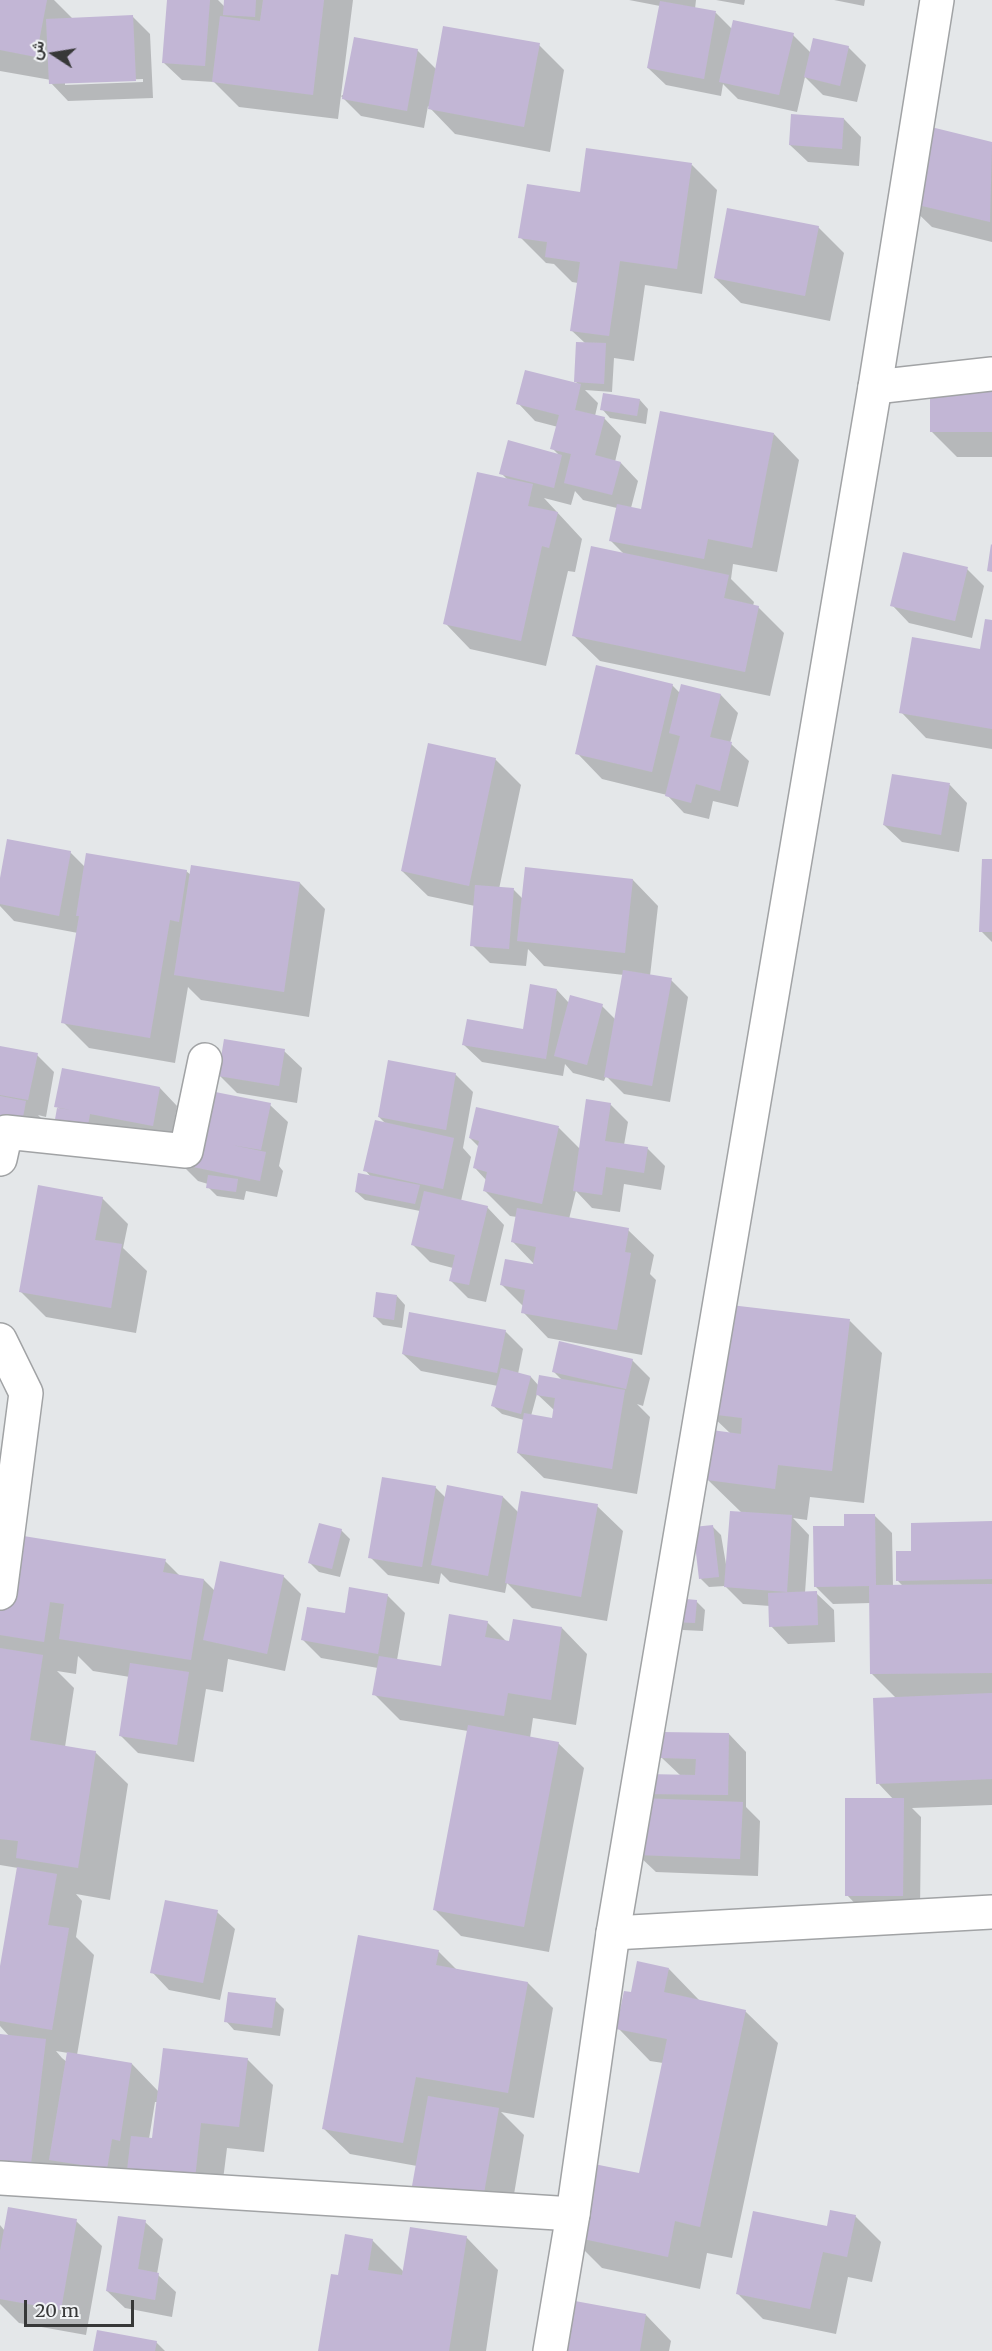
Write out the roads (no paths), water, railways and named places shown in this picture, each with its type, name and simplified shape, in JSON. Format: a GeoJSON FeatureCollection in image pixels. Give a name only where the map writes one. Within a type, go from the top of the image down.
{"type":"FeatureCollection","features":[{"type":"Feature","properties":{"kind":"main road"},"geometry":{"type":"LineString","coordinates":[[550,2351],[573,2214],[613,1934],[875,387],[937,0]]}},
{"type":"Feature","properties":{"kind":"main road"},"geometry":{"type":"LineString","coordinates":[[875,387],[992,374]]}},
{"type":"Feature","properties":{"kind":"main road"},"geometry":{"type":"LineString","coordinates":[[0,1159],[6,1132],[186,1151],[205,1060]]}},
{"type":"Feature","properties":{"kind":"main road"},"geometry":{"type":"LineString","coordinates":[[0,1340],[26,1393],[0,1593]]}},
{"type":"Feature","properties":{"kind":"main road"},"geometry":{"type":"LineString","coordinates":[[613,1934],[992,1912]]}},
{"type":"Feature","properties":{"kind":"main road"},"geometry":{"type":"LineString","coordinates":[[0,2178],[573,2214]]}}]}
